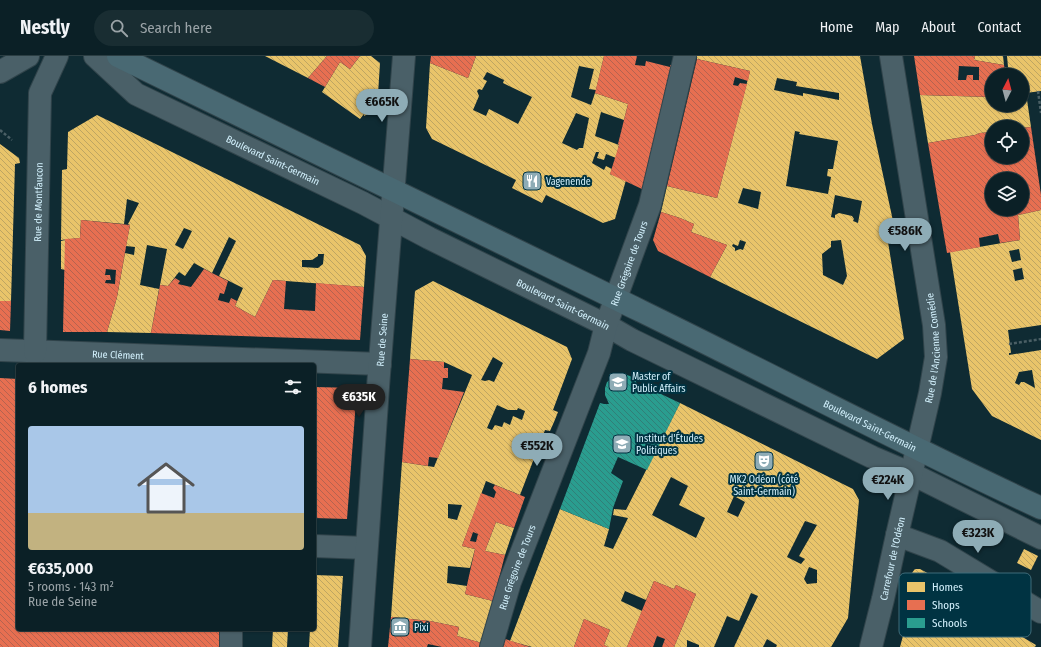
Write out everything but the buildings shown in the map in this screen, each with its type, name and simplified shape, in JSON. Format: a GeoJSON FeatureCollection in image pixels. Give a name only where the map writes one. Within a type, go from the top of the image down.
{"type":"FeatureCollection","features":[{"type":"Feature","properties":{"kind":"main road","name":"Boulevard Saint-Germain"},"geometry":{"type":"LineString","coordinates":[[118,56],[1041,508]]}},
{"type":"Feature","properties":{"kind":"street"},"geometry":{"type":"LineString","coordinates":[[0,72],[28,56]]}},
{"type":"Feature","properties":{"kind":"street","name":"Rue de Montfaucon"},"geometry":{"type":"LineString","coordinates":[[36,352],[40,93],[57,56]]}},
{"type":"Feature","properties":{"kind":"street","name":"Boulevard Saint-Germain"},"geometry":{"type":"LineString","coordinates":[[95,56],[136,94],[392,218],[606,325],[632,340],[872,457],[912,474],[1041,538]]}},
{"type":"Feature","properties":{"kind":"street","name":"Rue de Seine"},"geometry":{"type":"LineString","coordinates":[[360,647],[366,548],[404,56]]}},
{"type":"Feature","properties":{"kind":"street","name":"Rue Grégoire de Tours"},"geometry":{"type":"LineString","coordinates":[[491,647],[510,582],[599,353],[606,325],[650,205],[686,56]]}},
{"type":"Feature","properties":{"kind":"street","name":"Rue de l'Ancienne Comédie"},"geometry":{"type":"LineString","coordinates":[[891,56],[934,325],[936,356],[918,449]]}},
{"type":"Feature","properties":{"kind":"street","name":"Rue Clément"},"geometry":{"type":"LineString","coordinates":[[0,350],[238,362],[309,363]]}},
{"type":"Feature","properties":{"kind":"street","name":"Rue Clément"},"geometry":{"type":"LineString","coordinates":[[316,363],[380,364]]}},
{"type":"Feature","properties":{"kind":"street","name":"Carrefour de l'Odéon"},"geometry":{"type":"LineString","coordinates":[[870,646],[883,599],[918,449]]}},
{"type":"Feature","properties":{"kind":"street"},"geometry":{"type":"LineString","coordinates":[[897,535],[940,550],[977,573]]}},
{"type":"Feature","properties":{"kind":"street"},"geometry":{"type":"LineString","coordinates":[[316,546],[366,548]]}},
{"type":"Feature","properties":{"kind":"street"},"geometry":{"type":"LineString","coordinates":[[1031,606],[1041,612]]}},
{"type":"Feature","properties":{"kind":"street"},"geometry":{"type":"LineString","coordinates":[[231,631],[231,647]]}},
{"type":"Feature","properties":{"kind":"path"},"geometry":{"type":"LineString","coordinates":[[1038,91],[1041,113]]}},
{"type":"Feature","properties":{"kind":"path"},"geometry":{"type":"LineString","coordinates":[[0,130],[17,143]]}},
{"type":"Feature","properties":{"kind":"path"},"geometry":{"type":"LineString","coordinates":[[1009,344],[1041,339]]}},
{"type":"Feature","properties":{"kind":"place","name":"Vagenende"},"geometry":{"type":"Point","coordinates":[532,181]}},
{"type":"Feature","properties":{"kind":"place","name":"Master of Public Affairs"},"geometry":{"type":"Point","coordinates":[618,382]}},
{"type":"Feature","properties":{"kind":"place","name":"Institut d'Études Politiques"},"geometry":{"type":"Point","coordinates":[622,444]}},
{"type":"Feature","properties":{"kind":"place","name":"MK2 Odéon (côté Saint-Germain)"},"geometry":{"type":"Point","coordinates":[764,461]}},
{"type":"Feature","properties":{"kind":"place","name":"Pixi"},"geometry":{"type":"Point","coordinates":[400,627]}}]}
